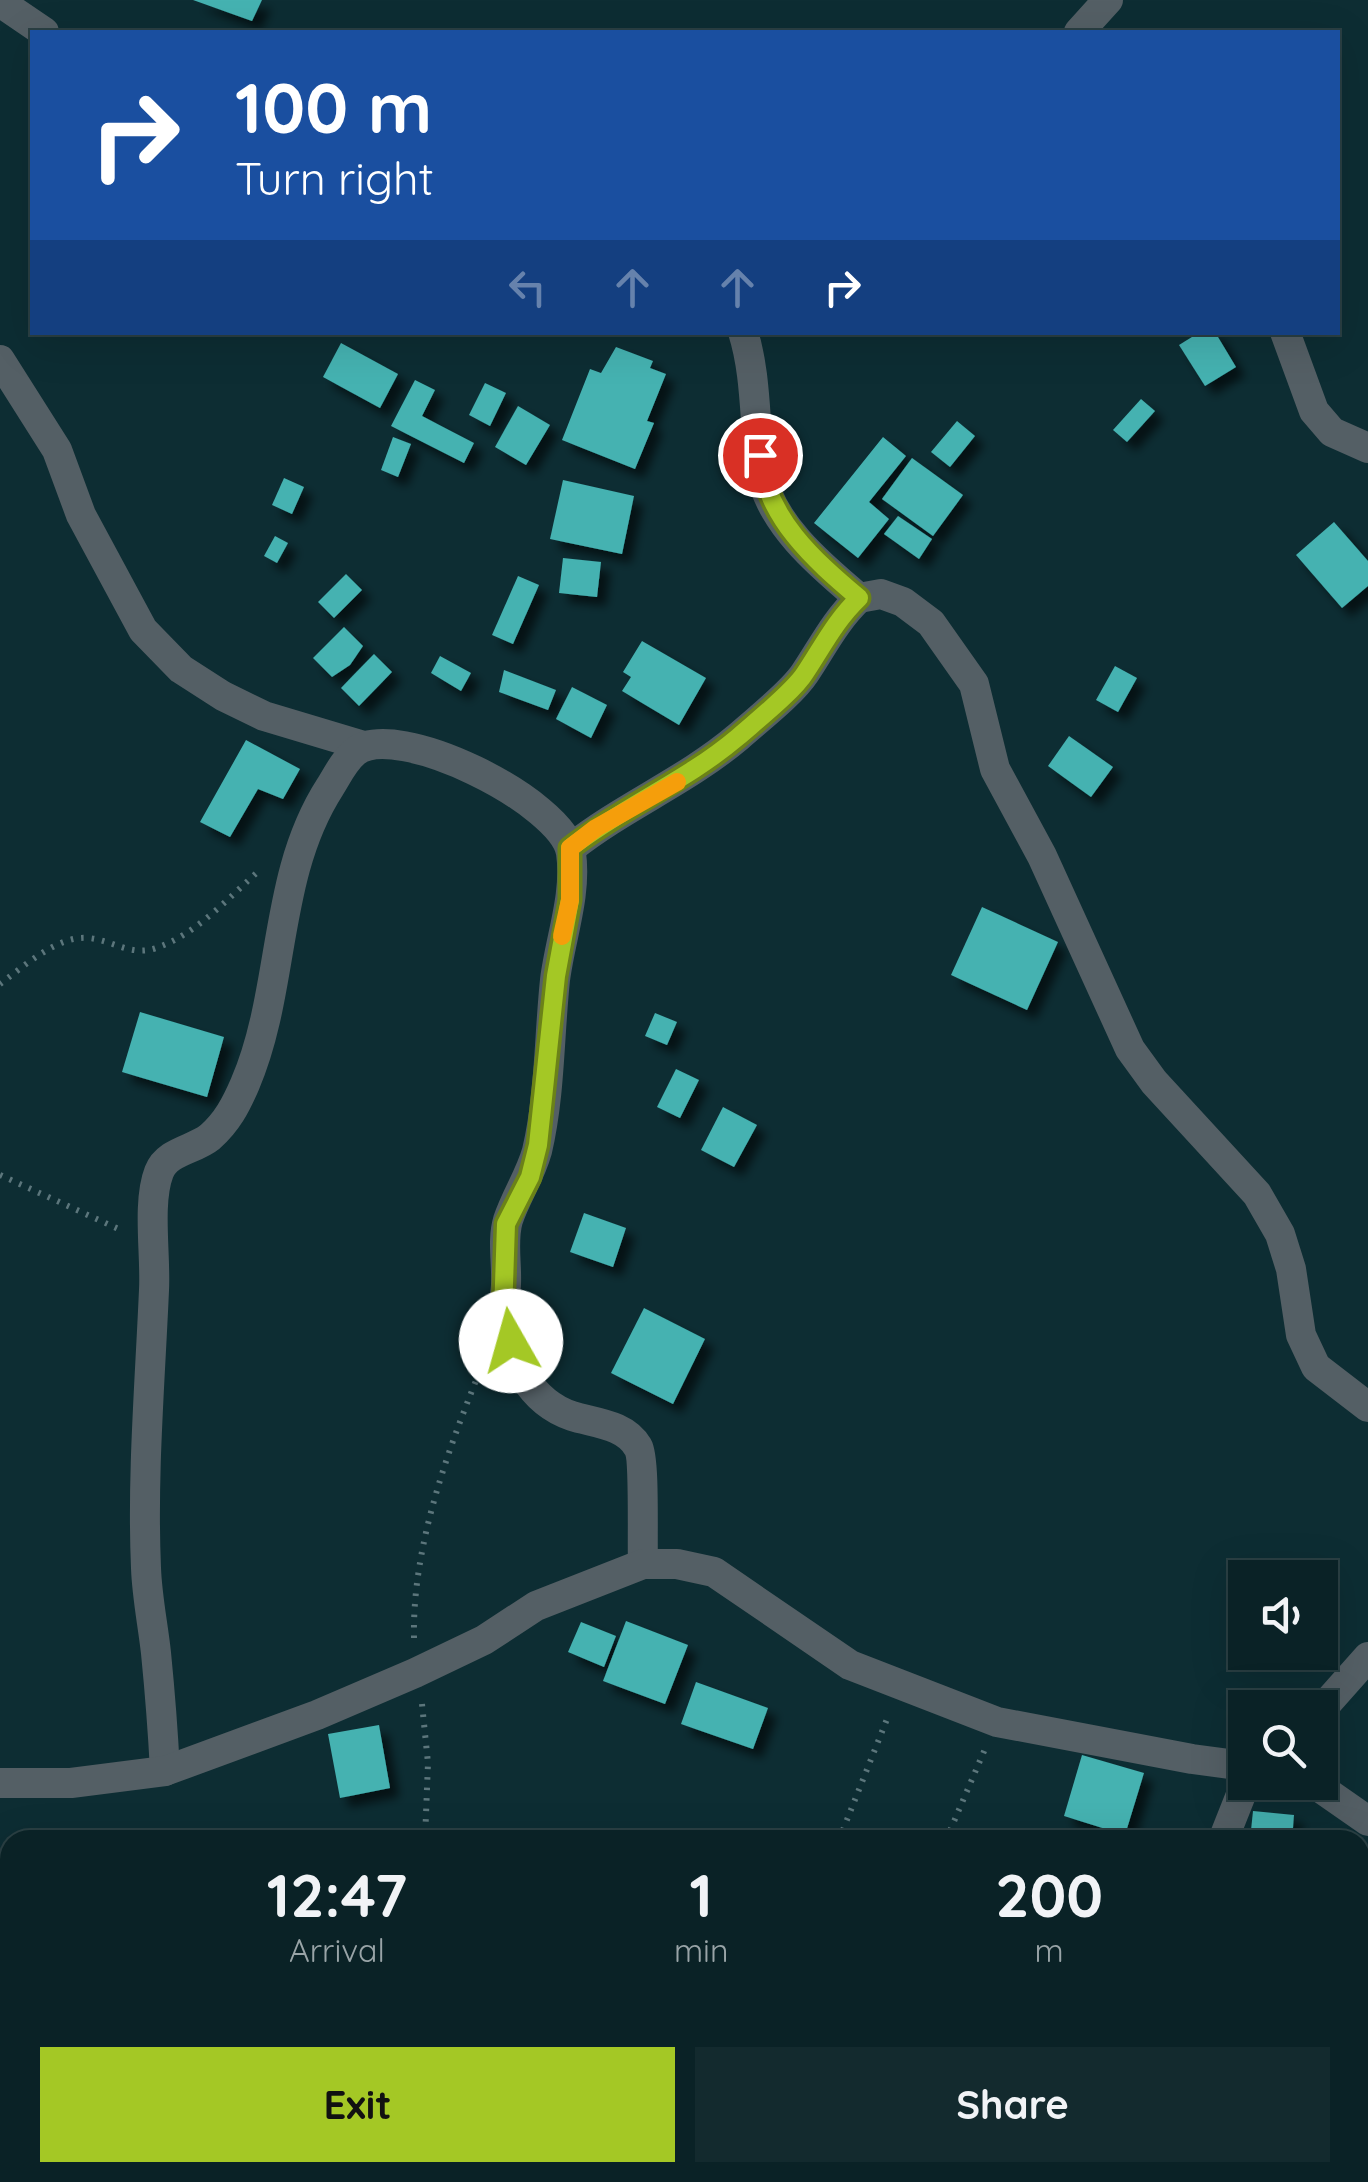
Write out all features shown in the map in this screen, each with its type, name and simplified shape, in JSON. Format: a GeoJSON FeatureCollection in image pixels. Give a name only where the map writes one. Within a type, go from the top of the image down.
{"type":"FeatureCollection","features":[{"type":"Feature","properties":{"kind":"street"},"geometry":{"type":"LineString","coordinates":[[1081,30],[1111,0]]}},
{"type":"Feature","properties":{"kind":"street"},"geometry":{"type":"LineString","coordinates":[[1111,0],[1113,30]]}},
{"type":"Feature","properties":{"kind":"street"},"geometry":{"type":"LineString","coordinates":[[0,2],[41,30]]}},
{"type":"Feature","properties":{"kind":"street"},"geometry":{"type":"LineString","coordinates":[[743,335],[762,476],[775,508],[821,566],[859,598]]}},
{"type":"Feature","properties":{"kind":"street"},"geometry":{"type":"LineString","coordinates":[[1287,335],[1314,411],[1332,432],[1368,448]]}},
{"type":"Feature","properties":{"kind":"street"},"geometry":{"type":"LineString","coordinates":[[0,360],[57,450],[81,515],[143,630],[180,669],[264,716],[364,746],[416,748],[445,758],[505,787],[544,811],[560,827],[570,848],[570,900],[556,976],[544,1112],[530,1177],[506,1224],[503,1314],[519,1369],[532,1391],[560,1410],[628,1436],[640,1449],[643,1564]]}},
{"type":"Feature","properties":{"kind":"street"},"geometry":{"type":"LineString","coordinates":[[570,848],[596,828],[682,779],[738,737],[804,676],[829,631],[859,598],[881,594],[902,602],[931,623],[974,684],[996,770],[1042,856],[1130,1050],[1154,1082],[1257,1194],[1280,1234],[1291,1268],[1301,1335],[1316,1366],[1368,1408]]}},
{"type":"Feature","properties":{"kind":"street"},"geometry":{"type":"LineString","coordinates":[[165,1771],[146,1570],[156,1246],[154,1198],[160,1168],[172,1156],[206,1141],[232,1114],[248,1078],[272,992],[297,854],[325,796],[351,755],[364,746]]}},
{"type":"Feature","properties":{"kind":"street"},"geometry":{"type":"LineString","coordinates":[[0,1784],[71,1783],[165,1771],[317,1715],[415,1673],[484,1640],[536,1606],[643,1564],[677,1564],[714,1572],[850,1665],[997,1722],[1228,1764]]}},
{"type":"Feature","properties":{"kind":"street"},"geometry":{"type":"LineString","coordinates":[[1338,1691],[1368,1657]]}},
{"type":"Feature","properties":{"kind":"street"},"geometry":{"type":"LineString","coordinates":[[1227,1830],[1239,1800]]}},
{"type":"Feature","properties":{"kind":"street"},"geometry":{"type":"LineString","coordinates":[[1338,1800],[1368,1821]]}},
{"type":"Feature","properties":{"kind":"path"},"geometry":{"type":"LineString","coordinates":[[0,984],[62,943],[86,938],[132,952],[154,949],[182,935],[262,868]]}},
{"type":"Feature","properties":{"kind":"path"},"geometry":{"type":"LineString","coordinates":[[0,1175],[156,1246]]}},
{"type":"Feature","properties":{"kind":"path"},"geometry":{"type":"LineString","coordinates":[[425,1830],[426,1732],[415,1673],[414,1614],[420,1554],[473,1388],[503,1314]]}},
{"type":"Feature","properties":{"kind":"path"},"geometry":{"type":"LineString","coordinates":[[843,1830],[900,1685]]}},
{"type":"Feature","properties":{"kind":"path"},"geometry":{"type":"LineString","coordinates":[[950,1830],[997,1722]]}},
{"type":"Feature","properties":{"kind":"building"},"geometry":{"type":"Polygon","coordinates":[[[193,0],[262,0],[252,21],[193,0]]]}},
{"type":"Feature","properties":{"kind":"building"},"geometry":{"type":"Polygon","coordinates":[[[1195,335],[1217,335],[1236,367],[1205,386],[1179,345],[1195,335]]]}},
{"type":"Feature","properties":{"kind":"building"},"geometry":{"type":"Polygon","coordinates":[[[341,343],[398,374],[380,408],[323,377],[341,343]]]}},
{"type":"Feature","properties":{"kind":"building"},"geometry":{"type":"Polygon","coordinates":[[[616,347],[653,361],[650,368],[666,374],[647,421],[654,423],[635,469],[562,440],[590,369],[601,373],[616,347]]]}},
{"type":"Feature","properties":{"kind":"building"},"geometry":{"type":"Polygon","coordinates":[[[415,380],[435,390],[422,416],[474,443],[464,463],[391,426],[415,380]]]}},
{"type":"Feature","properties":{"kind":"building"},"geometry":{"type":"Polygon","coordinates":[[[485,383],[506,393],[490,426],[469,415],[485,383]]]}},
{"type":"Feature","properties":{"kind":"building"},"geometry":{"type":"Polygon","coordinates":[[[1141,399],[1155,411],[1127,442],[1113,430],[1141,399]]]}},
{"type":"Feature","properties":{"kind":"building"},"geometry":{"type":"Polygon","coordinates":[[[518,406],[550,425],[526,465],[495,447],[518,406]]]}},
{"type":"Feature","properties":{"kind":"building"},"geometry":{"type":"Polygon","coordinates":[[[957,421],[975,436],[950,467],[931,452],[957,421]]]}},
{"type":"Feature","properties":{"kind":"building"},"geometry":{"type":"Polygon","coordinates":[[[393,437],[411,444],[398,477],[381,470],[393,437]]]}},
{"type":"Feature","properties":{"kind":"building"},"geometry":{"type":"Polygon","coordinates":[[[883,437],[906,456],[869,502],[889,519],[858,558],[814,523],[883,437]]]}},
{"type":"Feature","properties":{"kind":"building"},"geometry":{"type":"Polygon","coordinates":[[[912,458],[963,495],[933,536],[882,499],[912,458]]]}},
{"type":"Feature","properties":{"kind":"building"},"geometry":{"type":"Polygon","coordinates":[[[284,478],[304,487],[292,514],[272,505],[284,478]]]}},
{"type":"Feature","properties":{"kind":"building"},"geometry":{"type":"Polygon","coordinates":[[[563,480],[634,496],[622,554],[550,539],[563,480]]]}},
{"type":"Feature","properties":{"kind":"building"},"geometry":{"type":"Polygon","coordinates":[[[898,516],[932,539],[919,559],[884,534],[898,516]]]}},
{"type":"Feature","properties":{"kind":"building"},"geometry":{"type":"Polygon","coordinates":[[[1334,522],[1368,561],[1368,586],[1342,608],[1296,555],[1334,522]]]}},
{"type":"Feature","properties":{"kind":"building"},"geometry":{"type":"Polygon","coordinates":[[[275,536],[288,543],[277,563],[264,556],[275,536]]]}},
{"type":"Feature","properties":{"kind":"building"},"geometry":{"type":"Polygon","coordinates":[[[563,558],[601,562],[597,597],[559,593],[563,558]]]}},
{"type":"Feature","properties":{"kind":"building"},"geometry":{"type":"Polygon","coordinates":[[[346,574],[362,590],[334,618],[318,602],[346,574]]]}},
{"type":"Feature","properties":{"kind":"building"},"geometry":{"type":"Polygon","coordinates":[[[518,576],[539,585],[513,644],[492,635],[518,576]]]}},
{"type":"Feature","properties":{"kind":"building"},"geometry":{"type":"Polygon","coordinates":[[[344,627],[363,646],[350,665],[332,677],[313,658],[344,627]]]}},
{"type":"Feature","properties":{"kind":"building"},"geometry":{"type":"Polygon","coordinates":[[[642,641],[706,678],[679,725],[622,691],[631,677],[623,672],[642,641]]]}},
{"type":"Feature","properties":{"kind":"building"},"geometry":{"type":"Polygon","coordinates":[[[374,654],[392,672],[359,706],[341,688],[374,654]]]}},
{"type":"Feature","properties":{"kind":"building"},"geometry":{"type":"Polygon","coordinates":[[[440,656],[471,673],[461,691],[431,673],[440,656]]]}},
{"type":"Feature","properties":{"kind":"building"},"geometry":{"type":"Polygon","coordinates":[[[1115,666],[1137,678],[1118,712],[1096,700],[1115,666]]]}},
{"type":"Feature","properties":{"kind":"building"},"geometry":{"type":"Polygon","coordinates":[[[504,670],[556,690],[548,710],[499,692],[504,670]]]}},
{"type":"Feature","properties":{"kind":"building"},"geometry":{"type":"Polygon","coordinates":[[[572,687],[607,705],[591,738],[556,719],[572,687]]]}},
{"type":"Feature","properties":{"kind":"building"},"geometry":{"type":"Polygon","coordinates":[[[1069,736],[1113,767],[1091,797],[1048,766],[1069,736]]]}},
{"type":"Feature","properties":{"kind":"building"},"geometry":{"type":"Polygon","coordinates":[[[246,740],[300,769],[283,799],[258,789],[230,837],[200,822],[246,740]]]}},
{"type":"Feature","properties":{"kind":"building"},"geometry":{"type":"Polygon","coordinates":[[[982,907],[1058,942],[1027,1010],[951,975],[982,907]]]}},
{"type":"Feature","properties":{"kind":"building"},"geometry":{"type":"Polygon","coordinates":[[[140,1012],[224,1037],[207,1097],[122,1072],[140,1012]]]}},
{"type":"Feature","properties":{"kind":"building"},"geometry":{"type":"Polygon","coordinates":[[[655,1013],[677,1022],[667,1045],[645,1036],[655,1013]]]}},
{"type":"Feature","properties":{"kind":"building"},"geometry":{"type":"Polygon","coordinates":[[[676,1069],[699,1080],[680,1118],[657,1107],[676,1069]]]}},
{"type":"Feature","properties":{"kind":"building"},"geometry":{"type":"Polygon","coordinates":[[[723,1107],[757,1125],[734,1167],[701,1150],[723,1107]]]}},
{"type":"Feature","properties":{"kind":"building"},"geometry":{"type":"Polygon","coordinates":[[[584,1213],[626,1228],[613,1267],[570,1252],[584,1213]]]}},
{"type":"Feature","properties":{"kind":"building"},"geometry":{"type":"Polygon","coordinates":[[[644,1308],[705,1339],[673,1404],[611,1373],[644,1308]]]}},
{"type":"Feature","properties":{"kind":"building"},"geometry":{"type":"Polygon","coordinates":[[[626,1621],[688,1645],[665,1704],[603,1681],[626,1621]]]}},
{"type":"Feature","properties":{"kind":"building"},"geometry":{"type":"Polygon","coordinates":[[[581,1622],[616,1636],[604,1667],[568,1652],[581,1622]]]}},
{"type":"Feature","properties":{"kind":"building"},"geometry":{"type":"Polygon","coordinates":[[[696,1682],[768,1708],[753,1749],[681,1724],[696,1682]]]}},
{"type":"Feature","properties":{"kind":"building"},"geometry":{"type":"Polygon","coordinates":[[[379,1725],[390,1788],[340,1798],[328,1734],[379,1725]]]}},
{"type":"Feature","properties":{"kind":"building"},"geometry":{"type":"Polygon","coordinates":[[[1082,1755],[1144,1773],[1127,1830],[1109,1830],[1064,1816],[1082,1755]]]}},
{"type":"Feature","properties":{"kind":"building"},"geometry":{"type":"Polygon","coordinates":[[[1253,1811],[1294,1815],[1293,1830],[1251,1830],[1253,1811]]]}},
{"type":"Feature","properties":{"kind":"slow traffic"},"geometry":{"type":"LineString","coordinates":[[562,936],[570,900],[570,848],[596,828],[677,782]]}},
{"type":"Feature","properties":{"kind":"route"},"geometry":{"type":"LineString","coordinates":[[511,1341],[503,1314],[506,1224],[530,1177],[544,1112],[556,976],[570,900],[570,848],[596,828],[682,779],[738,737],[804,676],[829,631],[859,598],[821,566],[775,508],[762,476],[760,455]]}}]}
